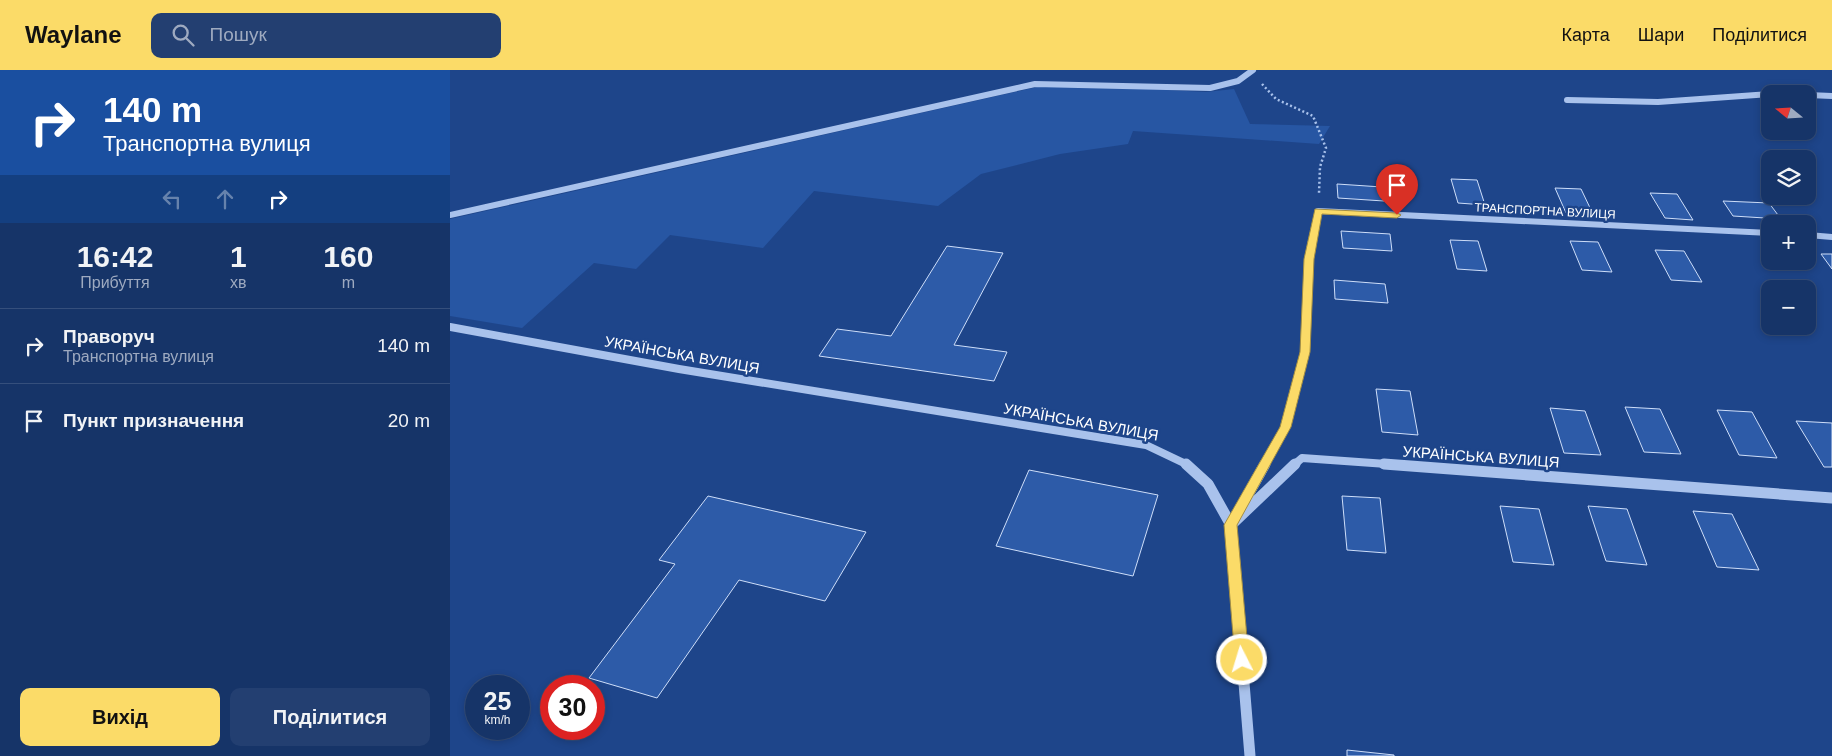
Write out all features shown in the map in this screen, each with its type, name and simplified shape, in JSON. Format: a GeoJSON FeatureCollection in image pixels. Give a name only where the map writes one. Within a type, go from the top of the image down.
{"type":"FeatureCollection","features":[{"type":"Feature","properties":{"kind":"street"},"geometry":{"type":"LineString","coordinates":[[450,215],[1036,84],[1070,82],[1205,88],[1239,80],[1252,71]]}},
{"type":"Feature","properties":{"kind":"street"},"geometry":{"type":"LineString","coordinates":[[1567,100],[1658,102],[1761,95]]}},
{"type":"Feature","properties":{"kind":"street"},"geometry":{"type":"LineString","coordinates":[[1816,95],[1832,96]]}},
{"type":"Feature","properties":{"kind":"street","name":"ТРАНСПОРТНА ВУЛИЦЯ"},"geometry":{"type":"LineString","coordinates":[[1318,211],[1761,234]]}},
{"type":"Feature","properties":{"kind":"street"},"geometry":{"type":"LineString","coordinates":[[1250,756],[1231,525],[1286,427],[1305,352],[1309,259],[1318,211]]}},
{"type":"Feature","properties":{"kind":"street"},"geometry":{"type":"LineString","coordinates":[[1816,235],[1832,236]]}},
{"type":"Feature","properties":{"kind":"street","name":"УКРАЇНСЬКА ВУЛИЦЯ"},"geometry":{"type":"LineString","coordinates":[[450,327],[679,370],[1146,445],[1186,462],[1206,480],[1219,498],[1231,525],[1302,458],[1832,498]]}},
{"type":"Feature","properties":{"kind":"path"},"geometry":{"type":"LineString","coordinates":[[1252,71],[1276,99],[1313,116],[1326,148],[1320,167],[1318,211]]}},
{"type":"Feature","properties":{"kind":"shaded area"},"geometry":{"type":"Polygon","coordinates":[[[1069,85],[1206,92],[1234,89],[1250,124],[1330,126],[1319,144],[1133,131],[1128,144],[1060,154],[981,174],[938,206],[814,191],[763,248],[670,235],[636,269],[594,263],[522,328],[450,316],[450,219],[1037,87],[1069,85]]]}},
{"type":"Feature","properties":{"kind":"building"},"geometry":{"type":"Polygon","coordinates":[[[1451,179],[1477,180],[1485,205],[1458,203],[1451,179]]]}},
{"type":"Feature","properties":{"kind":"building"},"geometry":{"type":"Polygon","coordinates":[[[1337,184],[1382,187],[1384,201],[1338,198],[1337,184]]]}},
{"type":"Feature","properties":{"kind":"building"},"geometry":{"type":"Polygon","coordinates":[[[1555,188],[1581,189],[1593,214],[1566,213],[1555,188]]]}},
{"type":"Feature","properties":{"kind":"building"},"geometry":{"type":"Polygon","coordinates":[[[1650,193],[1677,194],[1693,220],[1665,218],[1650,193]]]}},
{"type":"Feature","properties":{"kind":"building"},"geometry":{"type":"Polygon","coordinates":[[[1723,201],[1761,203],[1761,205],[1770,205],[1778,215],[1761,215],[1761,218],[1733,216],[1723,201]]]}},
{"type":"Feature","properties":{"kind":"building"},"geometry":{"type":"Polygon","coordinates":[[[1341,231],[1390,234],[1392,251],[1343,248],[1341,231]]]}},
{"type":"Feature","properties":{"kind":"building"},"geometry":{"type":"Polygon","coordinates":[[[1450,240],[1478,241],[1487,271],[1457,269],[1450,240]]]}},
{"type":"Feature","properties":{"kind":"building"},"geometry":{"type":"Polygon","coordinates":[[[1570,241],[1598,242],[1612,272],[1582,270],[1570,241]]]}},
{"type":"Feature","properties":{"kind":"building"},"geometry":{"type":"Polygon","coordinates":[[[947,246],[1003,253],[954,345],[1007,352],[994,381],[819,356],[837,329],[891,336],[947,246]]]}},
{"type":"Feature","properties":{"kind":"building"},"geometry":{"type":"Polygon","coordinates":[[[1655,250],[1684,251],[1702,282],[1671,280],[1655,250]]]}},
{"type":"Feature","properties":{"kind":"building"},"geometry":{"type":"Polygon","coordinates":[[[1821,254],[1832,254],[1832,269],[1821,254]]]}},
{"type":"Feature","properties":{"kind":"building"},"geometry":{"type":"Polygon","coordinates":[[[1334,280],[1385,284],[1388,303],[1335,299],[1334,280]]]}},
{"type":"Feature","properties":{"kind":"building"},"geometry":{"type":"Polygon","coordinates":[[[1376,389],[1410,391],[1418,435],[1382,432],[1376,389]]]}},
{"type":"Feature","properties":{"kind":"building"},"geometry":{"type":"Polygon","coordinates":[[[1625,407],[1660,409],[1681,454],[1644,452],[1625,407]]]}},
{"type":"Feature","properties":{"kind":"building"},"geometry":{"type":"Polygon","coordinates":[[[1550,408],[1585,411],[1601,455],[1564,453],[1550,408]]]}},
{"type":"Feature","properties":{"kind":"building"},"geometry":{"type":"Polygon","coordinates":[[[1717,410],[1752,412],[1777,458],[1739,455],[1717,410]]]}},
{"type":"Feature","properties":{"kind":"building"},"geometry":{"type":"Polygon","coordinates":[[[1796,421],[1832,423],[1832,467],[1824,467],[1796,421]]]}},
{"type":"Feature","properties":{"kind":"building"},"geometry":{"type":"Polygon","coordinates":[[[1029,470],[1158,495],[1133,576],[996,546],[1029,470]]]}},
{"type":"Feature","properties":{"kind":"building"},"geometry":{"type":"Polygon","coordinates":[[[708,496],[866,532],[825,601],[739,580],[657,698],[605,683],[605,675],[591,675],[675,564],[659,560],[708,496]]]}},
{"type":"Feature","properties":{"kind":"building"},"geometry":{"type":"Polygon","coordinates":[[[1342,496],[1380,498],[1386,553],[1347,550],[1342,496]]]}},
{"type":"Feature","properties":{"kind":"building"},"geometry":{"type":"Polygon","coordinates":[[[1500,506],[1539,509],[1554,565],[1513,562],[1500,506]]]}},
{"type":"Feature","properties":{"kind":"building"},"geometry":{"type":"Polygon","coordinates":[[[1588,506],[1627,509],[1647,565],[1606,561],[1588,506]]]}},
{"type":"Feature","properties":{"kind":"building"},"geometry":{"type":"Polygon","coordinates":[[[1693,511],[1732,514],[1759,570],[1717,567],[1693,511]]]}},
{"type":"Feature","properties":{"kind":"building"},"geometry":{"type":"Polygon","coordinates":[[[1347,750],[1394,755],[1394,756],[1347,756],[1347,750]]]}},
{"type":"Feature","properties":{"kind":"route"},"geometry":{"type":"LineString","coordinates":[[1242,660],[1231,525],[1286,427],[1305,352],[1309,259],[1318,211],[1397,215]]}}]}
